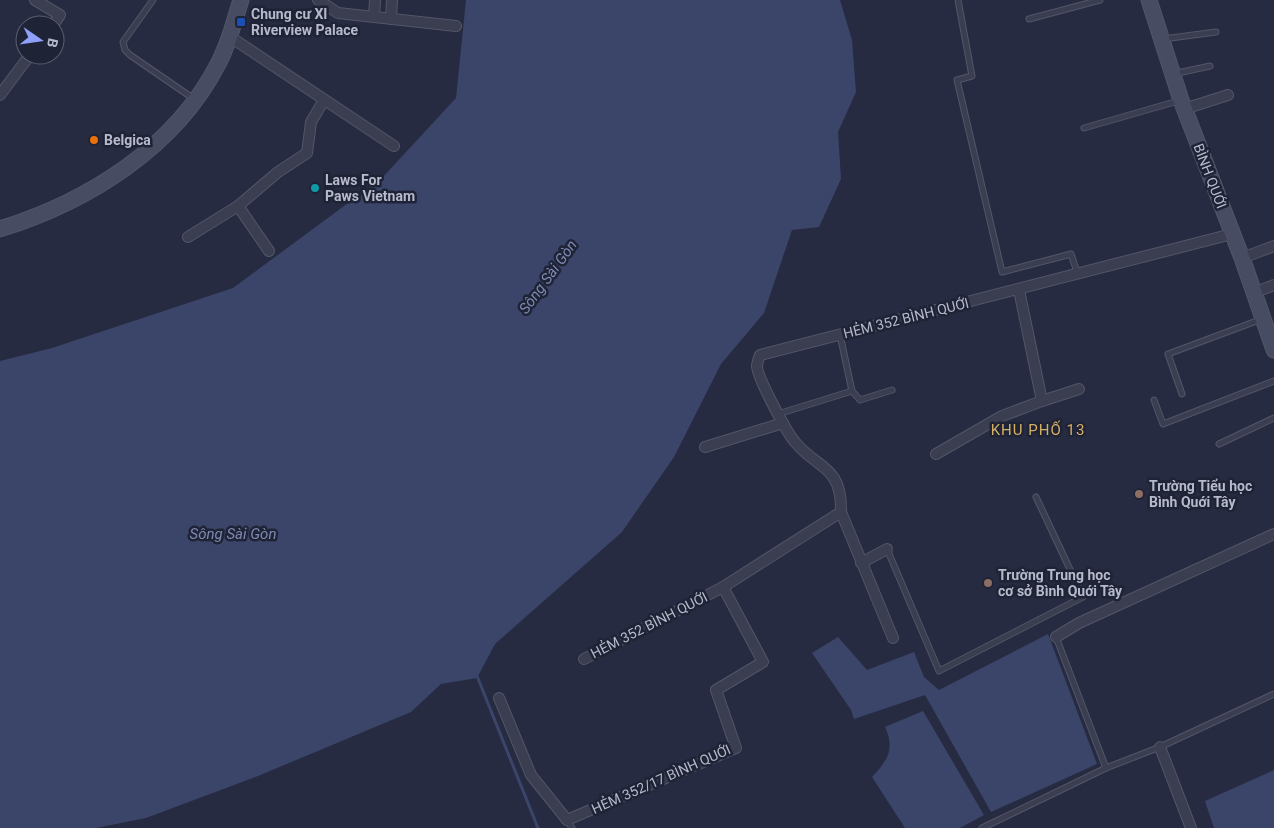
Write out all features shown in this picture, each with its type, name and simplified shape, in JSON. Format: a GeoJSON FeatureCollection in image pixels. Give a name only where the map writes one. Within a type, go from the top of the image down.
{"type":"FeatureCollection","features":[{"type":"Feature","properties":{"kind":"main road"},"geometry":{"type":"LineString","coordinates":[[0,230],[81,196],[114,176],[149,150],[195,99],[219,63],[241,0]]}},
{"type":"Feature","properties":{"kind":"main road","name":"BÌNH QUỚI"},"geometry":{"type":"LineString","coordinates":[[1149,0],[1183,105],[1242,258],[1274,350]]}},
{"type":"Feature","properties":{"kind":"street"},"geometry":{"type":"LineString","coordinates":[[35,0],[60,15]]}},
{"type":"Feature","properties":{"kind":"street"},"geometry":{"type":"LineString","coordinates":[[318,0],[338,13],[456,26]]}},
{"type":"Feature","properties":{"kind":"street"},"geometry":{"type":"LineString","coordinates":[[374,17],[375,0]]}},
{"type":"Feature","properties":{"kind":"street"},"geometry":{"type":"LineString","coordinates":[[391,18],[392,0]]}},
{"type":"Feature","properties":{"kind":"street"},"geometry":{"type":"LineString","coordinates":[[229,36],[394,146]]}},
{"type":"Feature","properties":{"kind":"street"},"geometry":{"type":"LineString","coordinates":[[0,95],[22,65]]}},
{"type":"Feature","properties":{"kind":"street"},"geometry":{"type":"LineString","coordinates":[[1183,105],[1228,95]]}},
{"type":"Feature","properties":{"kind":"street"},"geometry":{"type":"LineString","coordinates":[[188,237],[238,206],[278,172],[307,154],[311,122],[324,100]]}},
{"type":"Feature","properties":{"kind":"street"},"geometry":{"type":"LineString","coordinates":[[238,206],[269,252]]}},
{"type":"Feature","properties":{"kind":"street","name":"HẺM 352 BÌNH QUỚI"},"geometry":{"type":"LineString","coordinates":[[893,638],[841,512],[842,494],[828,469],[795,443],[757,367],[760,355],[1078,276],[1232,234]]}},
{"type":"Feature","properties":{"kind":"street"},"geometry":{"type":"LineString","coordinates":[[1242,258],[1274,246]]}},
{"type":"Feature","properties":{"kind":"street"},"geometry":{"type":"LineString","coordinates":[[1253,294],[1274,285]]}},
{"type":"Feature","properties":{"kind":"street"},"geometry":{"type":"LineString","coordinates":[[1020,290],[1042,401]]}},
{"type":"Feature","properties":{"kind":"street"},"geometry":{"type":"LineString","coordinates":[[936,454],[1002,416],[1079,389]]}},
{"type":"Feature","properties":{"kind":"street"},"geometry":{"type":"LineString","coordinates":[[705,447],[781,418]]}},
{"type":"Feature","properties":{"kind":"street","name":"HẺM 352 BÌNH QUỚI"},"geometry":{"type":"LineString","coordinates":[[584,659],[723,587],[841,512]]}},
{"type":"Feature","properties":{"kind":"street"},"geometry":{"type":"LineString","coordinates":[[1056,637],[1079,623],[1274,534]]}},
{"type":"Feature","properties":{"kind":"street"},"geometry":{"type":"LineString","coordinates":[[861,563],[887,549]]}},
{"type":"Feature","properties":{"kind":"street","name":"HẺM 352/17 BÌNH QUỚI"},"geometry":{"type":"LineString","coordinates":[[569,824],[736,748],[716,690],[764,662],[723,587]]}},
{"type":"Feature","properties":{"kind":"street"},"geometry":{"type":"LineString","coordinates":[[499,698],[531,775],[569,824]]}},
{"type":"Feature","properties":{"kind":"street"},"geometry":{"type":"LineString","coordinates":[[1160,747],[1191,828]]}},
{"type":"Feature","properties":{"kind":"lane"},"geometry":{"type":"LineString","coordinates":[[153,0],[123,42],[125,50],[195,99]]}},
{"type":"Feature","properties":{"kind":"lane"},"geometry":{"type":"LineString","coordinates":[[958,0],[972,76],[957,80],[1002,272],[1071,254],[1078,276]]}},
{"type":"Feature","properties":{"kind":"lane"},"geometry":{"type":"LineString","coordinates":[[1029,19],[1100,0]]}},
{"type":"Feature","properties":{"kind":"lane"},"geometry":{"type":"LineString","coordinates":[[1162,39],[1216,32]]}},
{"type":"Feature","properties":{"kind":"lane"},"geometry":{"type":"LineString","coordinates":[[1173,74],[1210,66]]}},
{"type":"Feature","properties":{"kind":"lane"},"geometry":{"type":"LineString","coordinates":[[1084,128],[1183,105]]}},
{"type":"Feature","properties":{"kind":"lane"},"geometry":{"type":"LineString","coordinates":[[1182,394],[1168,354],[1262,319]]}},
{"type":"Feature","properties":{"kind":"lane"},"geometry":{"type":"LineString","coordinates":[[840,335],[852,391],[860,400],[892,390]]}},
{"type":"Feature","properties":{"kind":"lane"},"geometry":{"type":"LineString","coordinates":[[1154,400],[1163,424],[1274,381]]}},
{"type":"Feature","properties":{"kind":"lane"},"geometry":{"type":"LineString","coordinates":[[781,418],[852,391]]}},
{"type":"Feature","properties":{"kind":"lane"},"geometry":{"type":"LineString","coordinates":[[1219,444],[1274,418]]}},
{"type":"Feature","properties":{"kind":"lane"},"geometry":{"type":"LineString","coordinates":[[887,549],[939,671],[1083,597],[1036,497]]}},
{"type":"Feature","properties":{"kind":"lane"},"geometry":{"type":"LineString","coordinates":[[1056,637],[1106,768]]}},
{"type":"Feature","properties":{"kind":"lane"},"geometry":{"type":"LineString","coordinates":[[982,828],[1106,768],[1160,747],[1274,694]]}},
{"type":"Feature","properties":{"kind":"water","name":"Sông Sài Gòn"},"geometry":{"type":"Polygon","coordinates":[[[466,0],[840,0],[852,40],[856,92],[838,132],[841,179],[819,227],[792,230],[764,313],[721,364],[674,457],[622,532],[495,644],[477,678],[441,684],[411,712],[258,776],[146,818],[96,828],[0,828],[0,361],[52,348],[233,288],[382,178],[456,98],[466,0]]]}},
{"type":"Feature","properties":{"kind":"water"},"geometry":{"type":"Polygon","coordinates":[[[1048,634],[1097,764],[991,812],[925,695],[854,719],[851,710],[812,653],[838,637],[867,670],[914,652],[924,677],[939,690],[1048,634]]]}},
{"type":"Feature","properties":{"kind":"water"},"geometry":{"type":"Polygon","coordinates":[[[923,711],[984,815],[960,828],[905,828],[872,777],[886,760],[890,748],[885,727],[923,711]]]}},
{"type":"Feature","properties":{"kind":"water"},"geometry":{"type":"Polygon","coordinates":[[[1274,770],[1274,828],[1214,828],[1205,801],[1274,770]]]}},
{"type":"Feature","properties":{"kind":"waterway"},"geometry":{"type":"LineString","coordinates":[[477,676],[538,828]]}},
{"type":"Feature","properties":{"kind":"place","name":"Chung cư XI Riverview Palace"},"geometry":{"type":"Point","coordinates":[241,22]}},
{"type":"Feature","properties":{"kind":"place","name":"Belgica"},"geometry":{"type":"Point","coordinates":[94,140]}},
{"type":"Feature","properties":{"kind":"place","name":"Laws For Paws Vietnam"},"geometry":{"type":"Point","coordinates":[315,188]}},
{"type":"Feature","properties":{"kind":"place","name":"Trường Tiểu học Bình Quới Tây"},"geometry":{"type":"Point","coordinates":[1139,494]}},
{"type":"Feature","properties":{"kind":"place","name":"Trường Trung học cơ sở Bình Quới Tây"},"geometry":{"type":"Point","coordinates":[988,583]}},
{"type":"Feature","properties":{"kind":"district","name":"KHU PHỐ 13"},"geometry":{"type":"Point","coordinates":[1038,430]}}]}
